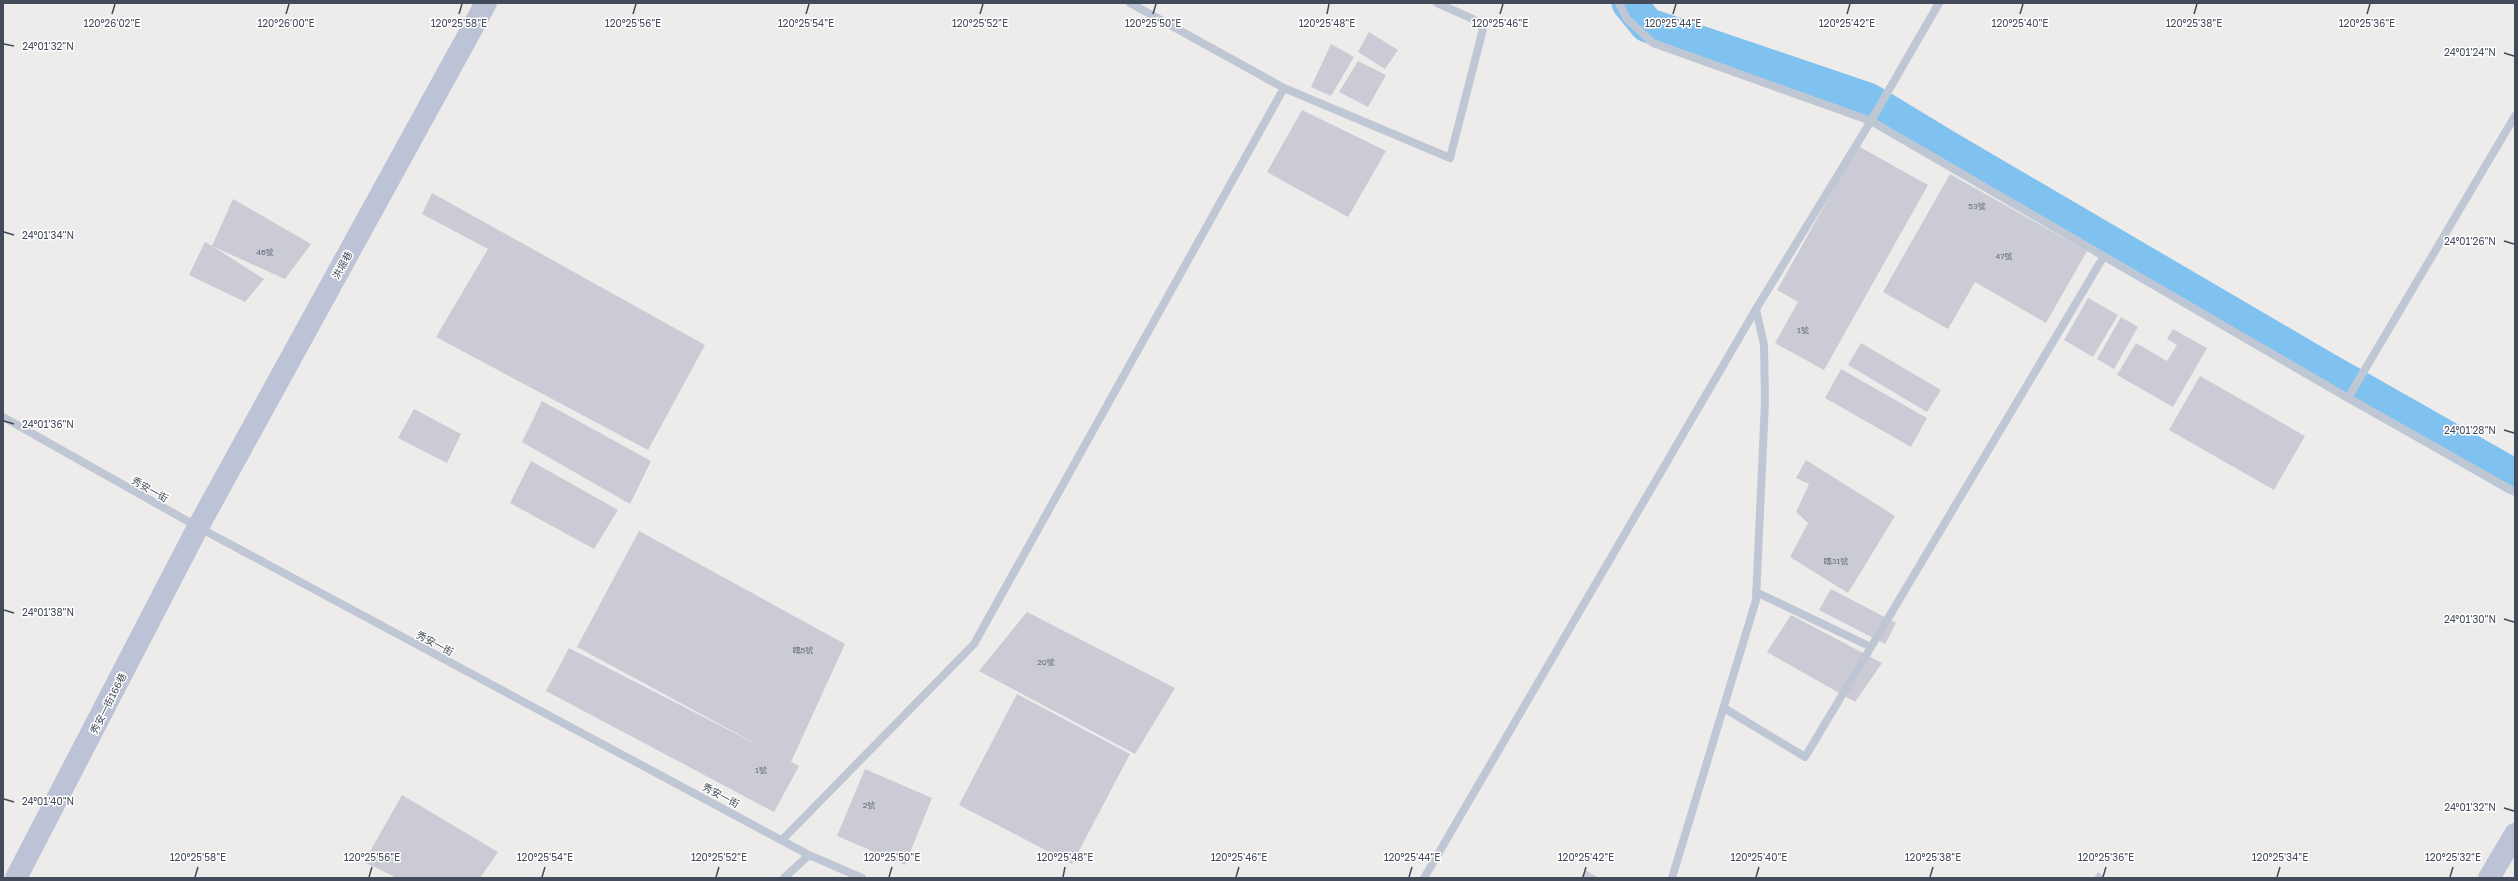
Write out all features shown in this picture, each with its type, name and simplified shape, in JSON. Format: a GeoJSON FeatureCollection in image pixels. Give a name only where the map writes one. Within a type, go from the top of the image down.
{"type":"FeatureCollection","features":[{"type":"Feature","properties":{"kind":"street","name":"洪堀巷"},"geometry":{"type":"LineString","coordinates":[[198,527],[486,3]]}},
{"type":"Feature","properties":{"kind":"street","name":"秀安一街166巷"},"geometry":{"type":"LineString","coordinates":[[16,878],[198,527]]}},
{"type":"Feature","properties":{"kind":"street"},"geometry":{"type":"LineString","coordinates":[[2489,878],[2515,834]]}},
{"type":"Feature","properties":{"kind":"lane"},"geometry":{"type":"LineString","coordinates":[[1130,3],[1284,88],[1450,158],[1483,29],[1473,19],[1437,3]]}},
{"type":"Feature","properties":{"kind":"lane"},"geometry":{"type":"LineString","coordinates":[[1619,3],[1627,19],[1653,43],[1871,121],[2348,398],[2515,492]]}},
{"type":"Feature","properties":{"kind":"lane"},"geometry":{"type":"LineString","coordinates":[[1424,878],[1756,309],[1871,121],[1939,3]]}},
{"type":"Feature","properties":{"kind":"lane"},"geometry":{"type":"LineString","coordinates":[[782,840],[974,644],[1284,88]]}},
{"type":"Feature","properties":{"kind":"lane"},"geometry":{"type":"LineString","coordinates":[[2348,398],[2515,116]]}},
{"type":"Feature","properties":{"kind":"lane"},"geometry":{"type":"LineString","coordinates":[[1724,708],[1805,757],[2104,256]]}},
{"type":"Feature","properties":{"kind":"lane"},"geometry":{"type":"LineString","coordinates":[[1672,878],[1756,600],[1765,402],[1764,345],[1756,309]]}},
{"type":"Feature","properties":{"kind":"lane","name":"秀安一街"},"geometry":{"type":"LineString","coordinates":[[3,417],[198,527],[809,855],[862,878]]}},
{"type":"Feature","properties":{"kind":"lane"},"geometry":{"type":"LineString","coordinates":[[1756,592],[1871,647]]}},
{"type":"Feature","properties":{"kind":"lane"},"geometry":{"type":"LineString","coordinates":[[784,878],[809,855]]}},
{"type":"Feature","properties":{"kind":"building"},"geometry":{"type":"Polygon","coordinates":[[[1369,32],[1398,50],[1385,69],[1358,52],[1369,32]]]}},
{"type":"Feature","properties":{"kind":"building"},"geometry":{"type":"Polygon","coordinates":[[[1331,44],[1354,57],[1331,96],[1311,87],[1331,44]]]}},
{"type":"Feature","properties":{"kind":"building"},"geometry":{"type":"Polygon","coordinates":[[[1358,61],[1386,75],[1368,107],[1339,92],[1358,61]]]}},
{"type":"Feature","properties":{"kind":"building"},"geometry":{"type":"Polygon","coordinates":[[[1302,110],[1386,151],[1348,217],[1267,172],[1302,110]]]}},
{"type":"Feature","properties":{"kind":"building"},"geometry":{"type":"Polygon","coordinates":[[[1858,146],[1928,185],[1824,370],[1775,343],[1798,302],[1777,290],[1858,146]]]}},
{"type":"Feature","properties":{"kind":"building"},"geometry":{"type":"Polygon","coordinates":[[[1950,174],[2087,251],[2046,323],[1975,282],[1948,329],[1883,292],[1950,174]]]}},
{"type":"Feature","properties":{"kind":"building"},"geometry":{"type":"Polygon","coordinates":[[[432,193],[705,345],[648,450],[436,337],[488,249],[422,214],[432,193]]]}},
{"type":"Feature","properties":{"kind":"building"},"geometry":{"type":"Polygon","coordinates":[[[233,199],[311,244],[285,279],[212,246],[233,199]]]}},
{"type":"Feature","properties":{"kind":"building"},"geometry":{"type":"Polygon","coordinates":[[[205,242],[264,279],[245,302],[189,275],[205,242]]]}},
{"type":"Feature","properties":{"kind":"building"},"geometry":{"type":"Polygon","coordinates":[[[2088,298],[2118,315],[2093,357],[2064,340],[2088,298]]]}},
{"type":"Feature","properties":{"kind":"building"},"geometry":{"type":"Polygon","coordinates":[[[2121,317],[2138,327],[2114,369],[2097,359],[2121,317]]]}},
{"type":"Feature","properties":{"kind":"building"},"geometry":{"type":"Polygon","coordinates":[[[2173,329],[2207,348],[2173,407],[2117,375],[2136,343],[2167,361],[2177,345],[2167,339],[2173,329]]]}},
{"type":"Feature","properties":{"kind":"building"},"geometry":{"type":"Polygon","coordinates":[[[1861,343],[1941,390],[1927,412],[1848,365],[1861,343]]]}},
{"type":"Feature","properties":{"kind":"building"},"geometry":{"type":"Polygon","coordinates":[[[1841,369],[1927,418],[1911,447],[1825,398],[1841,369]]]}},
{"type":"Feature","properties":{"kind":"building"},"geometry":{"type":"Polygon","coordinates":[[[2200,376],[2305,436],[2274,490],[2169,430],[2200,376]]]}},
{"type":"Feature","properties":{"kind":"building"},"geometry":{"type":"Polygon","coordinates":[[[542,401],[651,461],[630,504],[522,442],[542,401]]]}},
{"type":"Feature","properties":{"kind":"building"},"geometry":{"type":"Polygon","coordinates":[[[414,409],[461,434],[447,463],[398,438],[414,409]]]}},
{"type":"Feature","properties":{"kind":"building"},"geometry":{"type":"Polygon","coordinates":[[[1806,460],[1895,516],[1848,593],[1790,557],[1808,523],[1796,512],[1809,484],[1796,478],[1806,460]]]}},
{"type":"Feature","properties":{"kind":"building"},"geometry":{"type":"Polygon","coordinates":[[[531,461],[618,510],[594,549],[510,503],[531,461]]]}},
{"type":"Feature","properties":{"kind":"building"},"geometry":{"type":"Polygon","coordinates":[[[639,531],[845,644],[791,762],[799,766],[774,812],[546,691],[569,648],[766,749],[577,647],[639,531]]]}},
{"type":"Feature","properties":{"kind":"building"},"geometry":{"type":"Polygon","coordinates":[[[1831,589],[1896,623],[1885,644],[1819,610],[1831,589]]]}},
{"type":"Feature","properties":{"kind":"building"},"geometry":{"type":"Polygon","coordinates":[[[1027,612],[1175,688],[1135,754],[979,671],[1027,612]]]}},
{"type":"Feature","properties":{"kind":"building"},"geometry":{"type":"Polygon","coordinates":[[[1791,615],[1882,663],[1855,702],[1767,652],[1791,615]]]}},
{"type":"Feature","properties":{"kind":"building"},"geometry":{"type":"Polygon","coordinates":[[[1017,694],[1130,754],[1072,864],[959,805],[1017,694]]]}},
{"type":"Feature","properties":{"kind":"building"},"geometry":{"type":"Polygon","coordinates":[[[865,769],[932,798],[905,865],[837,836],[865,769]]]}},
{"type":"Feature","properties":{"kind":"building"},"geometry":{"type":"Polygon","coordinates":[[[402,795],[498,852],[480,878],[397,878],[364,862],[402,795]]]}},
{"type":"Feature","properties":{"kind":"building"},"geometry":{"type":"Polygon","coordinates":[[[1585,870],[1599,878],[1581,878],[1585,870]]]}},
{"type":"Feature","properties":{"kind":"building"},"geometry":{"type":"Polygon","coordinates":[[[2098,872],[2106,878],[2094,878],[2098,872]]]}},
{"type":"Feature","properties":{"kind":"waterway"},"geometry":{"type":"LineString","coordinates":[[1629,3],[1647,25],[1868,100],[2320,366],[2515,477]]}}]}
